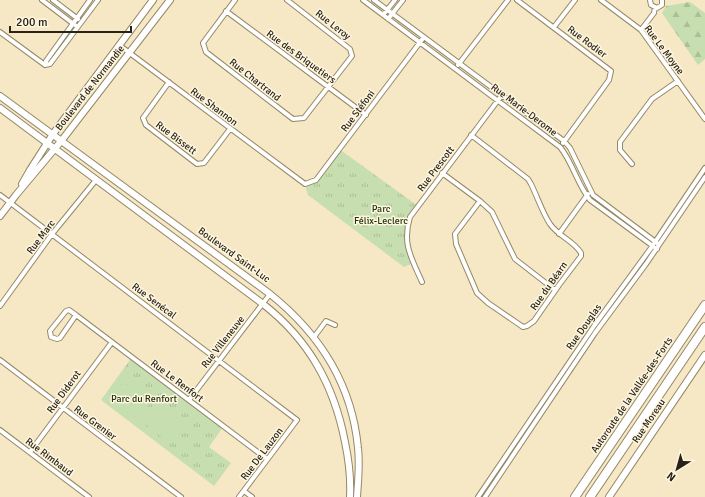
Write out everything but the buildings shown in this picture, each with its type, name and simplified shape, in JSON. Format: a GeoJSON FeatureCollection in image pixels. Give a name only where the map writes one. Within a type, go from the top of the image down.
{"type":"FeatureCollection","features":[{"type":"Feature","properties":{"kind":"highway","name":"Autoroute de la Vallée-des-Forts"},"geometry":{"type":"LineString","coordinates":[[575,497],[705,305]]}},
{"type":"Feature","properties":{"kind":"highway"},"geometry":{"type":"LineString","coordinates":[[590,497],[705,327]]}},
{"type":"Feature","properties":{"kind":"street"},"geometry":{"type":"LineString","coordinates":[[42,0],[75,25]]}},
{"type":"Feature","properties":{"kind":"street"},"geometry":{"type":"LineString","coordinates":[[53,0],[81,21]]}},
{"type":"Feature","properties":{"kind":"street"},"geometry":{"type":"LineString","coordinates":[[75,25],[76,18],[90,0]]}},
{"type":"Feature","properties":{"kind":"street"},"geometry":{"type":"LineString","coordinates":[[0,32],[45,66],[46,61],[75,25],[81,21],[98,0]]}},
{"type":"Feature","properties":{"kind":"street","name":"Boulevard de Normandie"},"geometry":{"type":"LineString","coordinates":[[16,195],[53,134],[153,0]]}},
{"type":"Feature","properties":{"kind":"street","name":"Boulevard de Normandie"},"geometry":{"type":"LineString","coordinates":[[16,195],[55,149],[170,0]]}},
{"type":"Feature","properties":{"kind":"street"},"geometry":{"type":"LineString","coordinates":[[226,12],[234,0]]}},
{"type":"Feature","properties":{"kind":"street","name":"Rue Leroy"},"geometry":{"type":"LineString","coordinates":[[287,0],[350,48],[352,56],[328,87]]}},
{"type":"Feature","properties":{"kind":"street","name":"Rue Marie-Derome"},"geometry":{"type":"LineString","coordinates":[[363,0],[560,147],[566,155],[586,196],[656,249]]}},
{"type":"Feature","properties":{"kind":"street","name":"Rue Marie-Derome"},"geometry":{"type":"LineString","coordinates":[[374,0],[564,141],[570,148],[593,195],[659,245]]}},
{"type":"Feature","properties":{"kind":"street"},"geometry":{"type":"LineString","coordinates":[[383,16],[395,0]]}},
{"type":"Feature","properties":{"kind":"street"},"geometry":{"type":"LineString","coordinates":[[388,19],[403,0]]}},
{"type":"Feature","properties":{"kind":"street"},"geometry":{"type":"LineString","coordinates":[[455,69],[508,0]]}},
{"type":"Feature","properties":{"kind":"street","name":"Rue Rodier"},"geometry":{"type":"LineString","coordinates":[[517,0],[611,71],[609,80],[560,147]]}},
{"type":"Feature","properties":{"kind":"street"},"geometry":{"type":"LineString","coordinates":[[554,27],[575,0]]}},
{"type":"Feature","properties":{"kind":"street","name":"Rue Le Moyne"},"geometry":{"type":"LineString","coordinates":[[601,0],[641,30],[705,119]]}},
{"type":"Feature","properties":{"kind":"street"},"geometry":{"type":"LineString","coordinates":[[650,0],[651,5],[655,7]]}},
{"type":"Feature","properties":{"kind":"street"},"geometry":{"type":"LineString","coordinates":[[655,7],[660,6],[662,0]]}},
{"type":"Feature","properties":{"kind":"street"},"geometry":{"type":"LineString","coordinates":[[641,30],[654,13],[655,7]]}},
{"type":"Feature","properties":{"kind":"street","name":"Rue Chartrand"},"geometry":{"type":"LineString","coordinates":[[226,12],[203,44],[206,52],[293,119],[304,118],[328,87]]}},
{"type":"Feature","properties":{"kind":"street","name":"Rue des Briquetiers"},"geometry":{"type":"LineString","coordinates":[[226,12],[366,114]]}},
{"type":"Feature","properties":{"kind":"street","name":"Rue Stéfoni"},"geometry":{"type":"LineString","coordinates":[[300,181],[306,184],[316,180],[424,37]]}},
{"type":"Feature","properties":{"kind":"street","name":"Rue Shannon"},"geometry":{"type":"LineString","coordinates":[[119,45],[300,181]]}},
{"type":"Feature","properties":{"kind":"street"},"geometry":{"type":"LineString","coordinates":[[632,164],[620,150],[620,142],[652,100],[678,81]]}},
{"type":"Feature","properties":{"kind":"street","name":"Rue Bissett"},"geometry":{"type":"LineString","coordinates":[[168,82],[143,118],[146,126],[197,164],[204,163],[230,129]]}},
{"type":"Feature","properties":{"kind":"street","name":"Rue Prescott"},"geometry":{"type":"LineString","coordinates":[[422,282],[409,253],[406,229],[410,217],[502,95]]}},
{"type":"Feature","properties":{"kind":"street","name":"Boulevard Saint-Luc"},"geometry":{"type":"LineString","coordinates":[[0,96],[62,140],[291,311],[314,337],[325,353],[340,380],[348,400],[357,437],[359,460],[357,497]]}},
{"type":"Feature","properties":{"kind":"street"},"geometry":{"type":"LineString","coordinates":[[0,108],[263,304],[288,326],[308,349],[329,386],[343,432],[349,464],[350,497]]}},
{"type":"Feature","properties":{"kind":"street","name":"Rue du Béarn"},"geometry":{"type":"LineString","coordinates":[[471,135],[528,179],[532,184],[550,224],[559,234],[578,248],[581,253],[581,256],[534,321],[527,326],[523,327],[488,303],[478,293],[456,244],[455,234],[480,201]]}},
{"type":"Feature","properties":{"kind":"street","name":"Rue Douglas"},"geometry":{"type":"LineString","coordinates":[[478,497],[594,326],[655,242],[705,168]]}},
{"type":"Feature","properties":{"kind":"street"},"geometry":{"type":"LineString","coordinates":[[442,173],[480,201],[492,212],[515,259],[555,290]]}},
{"type":"Feature","properties":{"kind":"street","name":"Rue Douglas"},"geometry":{"type":"LineString","coordinates":[[485,497],[595,333],[659,245],[705,177]]}},
{"type":"Feature","properties":{"kind":"street","name":"Rue Marc"},"geometry":{"type":"LineString","coordinates":[[0,306],[52,234],[96,180]]}},
{"type":"Feature","properties":{"kind":"street"},"geometry":{"type":"LineString","coordinates":[[559,234],[590,190]]}},
{"type":"Feature","properties":{"kind":"street","name":"Rue Senécal"},"geometry":{"type":"LineString","coordinates":[[0,195],[297,420]]}},
{"type":"Feature","properties":{"kind":"street"},"geometry":{"type":"LineString","coordinates":[[0,216],[16,195]]}},
{"type":"Feature","properties":{"kind":"street","name":"Rue Villeneuve"},"geometry":{"type":"LineString","coordinates":[[189,400],[270,294]]}},
{"type":"Feature","properties":{"kind":"street"},"geometry":{"type":"LineString","coordinates":[[69,310],[76,315],[60,338],[57,339],[51,336],[50,331],[66,311],[69,310]]}},
{"type":"Feature","properties":{"kind":"street","name":"Rue Le Renfort"},"geometry":{"type":"LineString","coordinates":[[76,315],[267,459]]}},
{"type":"Feature","properties":{"kind":"street"},"geometry":{"type":"LineString","coordinates":[[314,337],[326,321],[335,325]]}},
{"type":"Feature","properties":{"kind":"street","name":"Rue Diderot"},"geometry":{"type":"LineString","coordinates":[[30,452],[112,342]]}},
{"type":"Feature","properties":{"kind":"street","name":"Rue Moreau"},"geometry":{"type":"LineString","coordinates":[[609,497],[705,355]]}},
{"type":"Feature","properties":{"kind":"street","name":"Rue Grenier"},"geometry":{"type":"LineString","coordinates":[[0,360],[181,497]]}},
{"type":"Feature","properties":{"kind":"street","name":"Rue De Lauzon"},"geometry":{"type":"LineString","coordinates":[[239,497],[297,420]]}},
{"type":"Feature","properties":{"kind":"street","name":"Rue Rimbaud"},"geometry":{"type":"LineString","coordinates":[[0,430],[89,497]]}},
{"type":"Feature","properties":{"kind":"street"},"geometry":{"type":"LineString","coordinates":[[244,491],[252,497]]}},
{"type":"Feature","properties":{"kind":"green space"},"geometry":{"type":"Polygon","coordinates":[[[690,2],[705,13],[705,59],[698,65],[662,13],[666,6],[690,2]]]}},
{"type":"Feature","properties":{"kind":"green space","name":"Parc Félix-Leclerc"},"geometry":{"type":"Polygon","coordinates":[[[339,149],[418,206],[409,221],[407,233],[413,263],[404,267],[308,195],[305,184],[311,183],[339,149]]]}},
{"type":"Feature","properties":{"kind":"green space","name":"Parc du Renfort"},"geometry":{"type":"Polygon","coordinates":[[[132,357],[223,427],[209,447],[231,463],[214,486],[101,400],[132,357]]]}},
{"type":"Feature","properties":{"kind":"green space"},"geometry":{"type":"Polygon","coordinates":[[[124,382],[151,402],[138,419],[111,399],[124,382]]]}},
{"type":"Feature","properties":{"kind":"green space"},"geometry":{"type":"Polygon","coordinates":[[[154,404],[181,425],[168,442],[141,421],[154,404]]]}}]}
